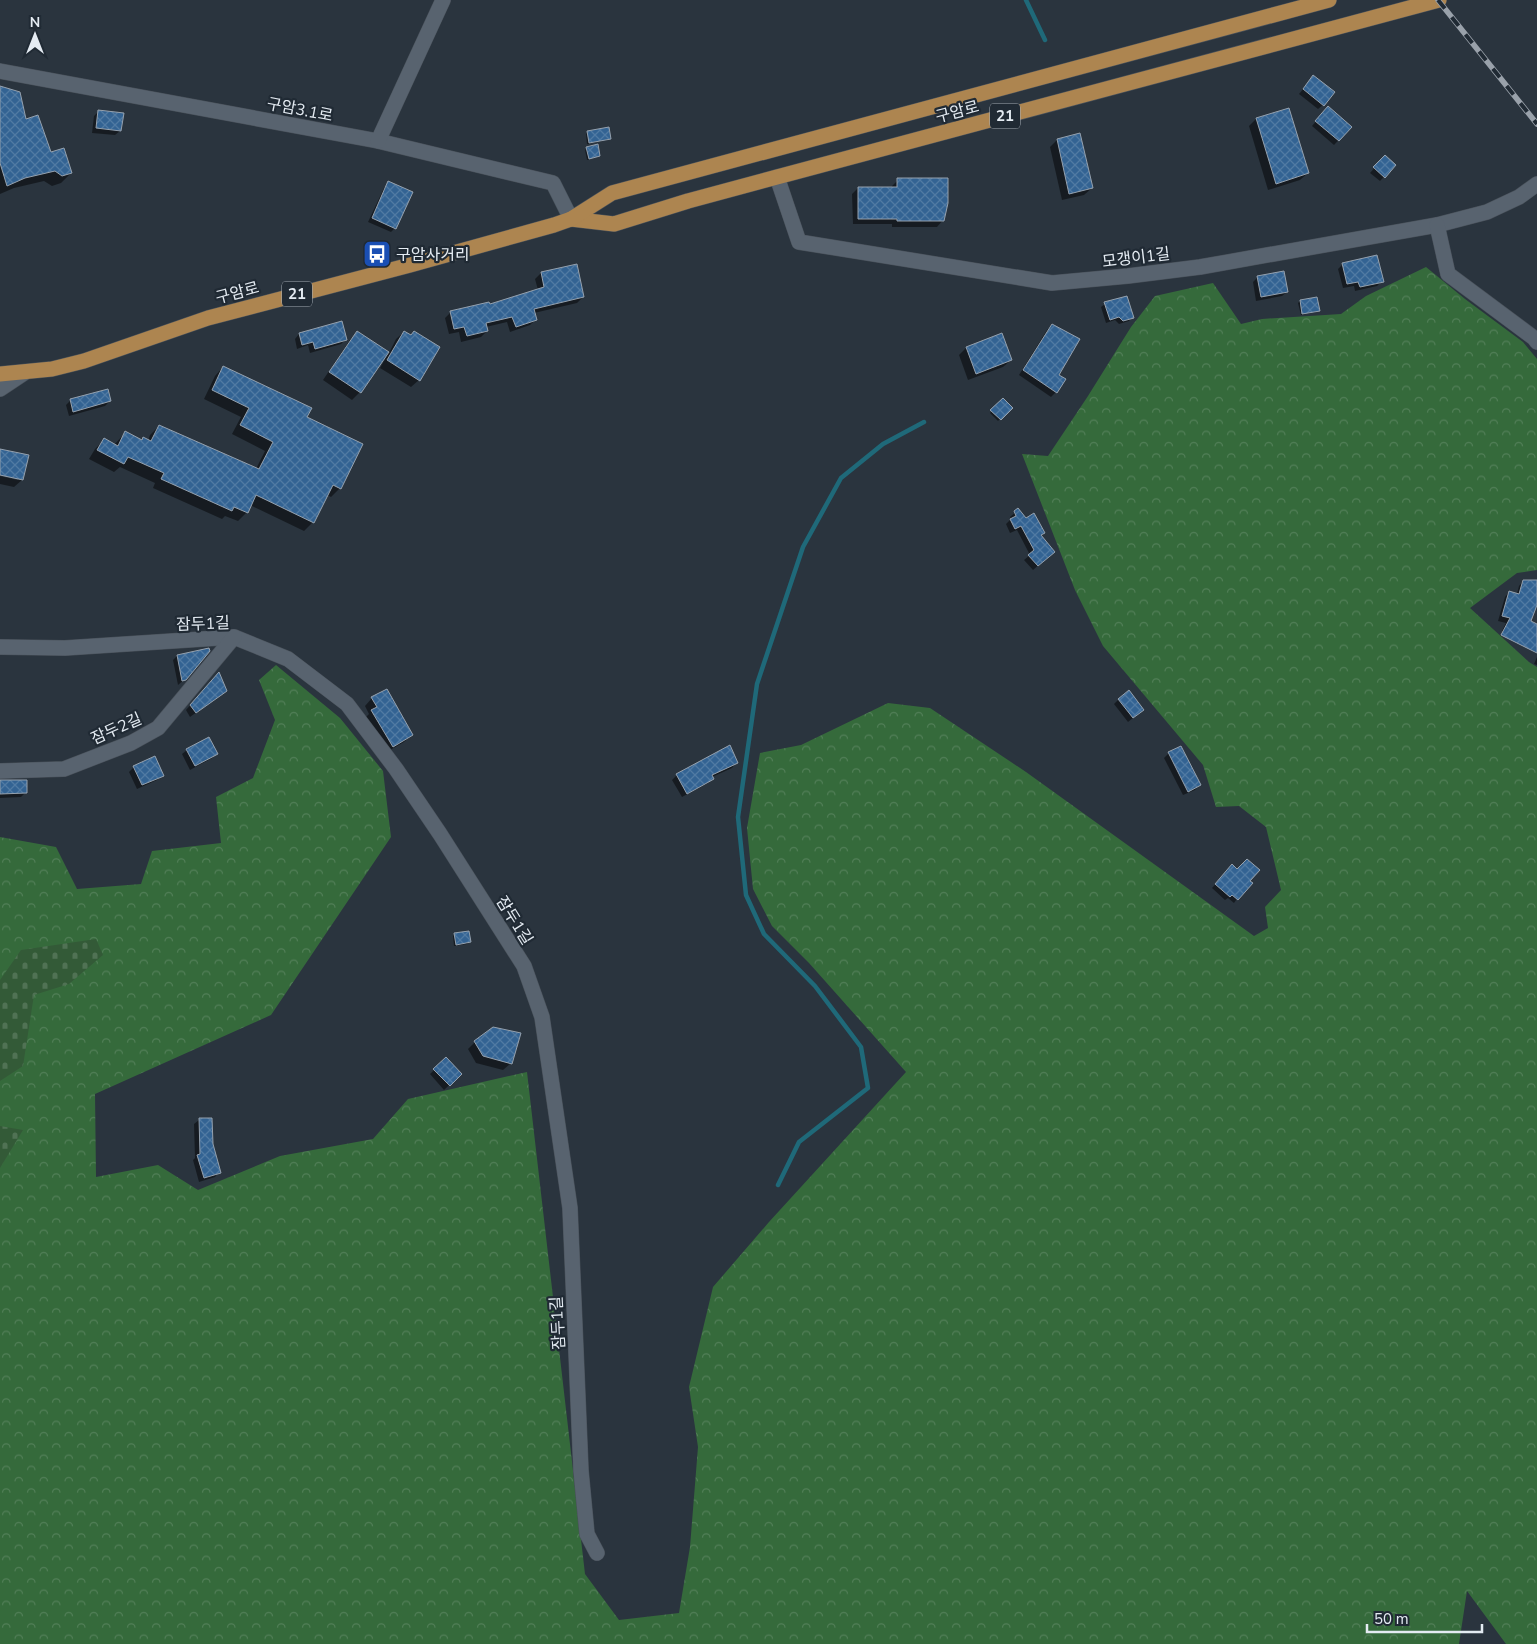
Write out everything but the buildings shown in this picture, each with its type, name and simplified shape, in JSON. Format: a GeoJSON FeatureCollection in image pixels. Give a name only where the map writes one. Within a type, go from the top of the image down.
{"type":"FeatureCollection","features":[{"type":"Feature","properties":{"kind":"main road","name":"구암로"},"geometry":{"type":"LineString","coordinates":[[0,374],[52,369],[84,361],[208,318],[410,265],[571,219],[612,194],[1329,0]]}},
{"type":"Feature","properties":{"kind":"main road","name":"구암로"},"geometry":{"type":"LineString","coordinates":[[571,219],[614,224],[688,201],[1439,0]]}},
{"type":"Feature","properties":{"kind":"street"},"geometry":{"type":"LineString","coordinates":[[378,141],[443,0]]}},
{"type":"Feature","properties":{"kind":"street","name":"구암3.1로"},"geometry":{"type":"LineString","coordinates":[[0,71],[378,141],[553,183],[571,219]]}},
{"type":"Feature","properties":{"kind":"street","name":"모갱이1길"},"geometry":{"type":"LineString","coordinates":[[777,177],[799,242],[1052,283],[1200,267],[1436,226],[1487,212],[1519,196],[1537,184]]}},
{"type":"Feature","properties":{"kind":"street"},"geometry":{"type":"LineString","coordinates":[[1436,226],[1448,274],[1537,342]]}},
{"type":"Feature","properties":{"kind":"street"},"geometry":{"type":"LineString","coordinates":[[0,388],[24,373]]}},
{"type":"Feature","properties":{"kind":"street","name":"잠두1길"},"geometry":{"type":"LineString","coordinates":[[0,647],[65,648],[234,637],[288,659],[347,704],[396,769],[440,834],[524,966],[542,1017],[570,1208],[581,1471],[587,1534],[598,1553]]}},
{"type":"Feature","properties":{"kind":"street","name":"잠두2길"},"geometry":{"type":"LineString","coordinates":[[0,771],[64,769],[131,743],[158,728],[234,637]]}},
{"type":"Feature","properties":{"kind":"green space"},"geometry":{"type":"Polygon","coordinates":[[[1426,267],[1523,342],[1537,359],[1537,570],[1517,573],[1470,608],[1529,662],[1537,667],[1537,1644],[1506,1644],[1467,1591],[1459,1644],[0,1644],[0,837],[56,847],[77,889],[141,884],[152,851],[221,843],[216,797],[253,778],[275,720],[259,680],[276,665],[340,718],[383,771],[391,837],[271,1015],[95,1094],[96,1177],[158,1165],[198,1190],[280,1156],[373,1139],[408,1099],[527,1072],[585,1574],[619,1620],[679,1613],[690,1547],[698,1447],[689,1387],[713,1287],[769,1222],[906,1072],[809,963],[772,926],[753,889],[747,828],[760,753],[801,745],[888,703],[930,708],[1026,772],[1254,936],[1268,928],[1265,907],[1281,890],[1266,827],[1239,806],[1216,807],[1203,765],[1103,646],[1075,590],[1022,454],[1048,456],[1131,327],[1155,296],[1213,283],[1241,324],[1262,319],[1341,314],[1366,296],[1426,267]]]}},
{"type":"Feature","properties":{"kind":"green space"},"geometry":{"type":"Polygon","coordinates":[[[96,939],[103,955],[69,984],[34,995],[23,1066],[0,1081],[0,980],[21,950],[96,939]]]}},
{"type":"Feature","properties":{"kind":"green space"},"geometry":{"type":"Polygon","coordinates":[[[0,1126],[23,1130],[0,1168],[0,1126]]]}},
{"type":"Feature","properties":{"kind":"waterway"},"geometry":{"type":"LineString","coordinates":[[1026,0],[1045,40]]}},
{"type":"Feature","properties":{"kind":"waterway"},"geometry":{"type":"LineString","coordinates":[[778,1185],[799,1142],[868,1088],[861,1047],[815,986],[764,934],[746,895],[738,817],[757,684],[803,547],[841,478],[883,444],[924,422]]}},
{"type":"Feature","properties":{"kind":"railway"},"geometry":{"type":"LineString","coordinates":[[1438,0],[1537,124]]}},
{"type":"Feature","properties":{"kind":"place","name":"구암사거리"},"geometry":{"type":"Point","coordinates":[377,254]}}]}
